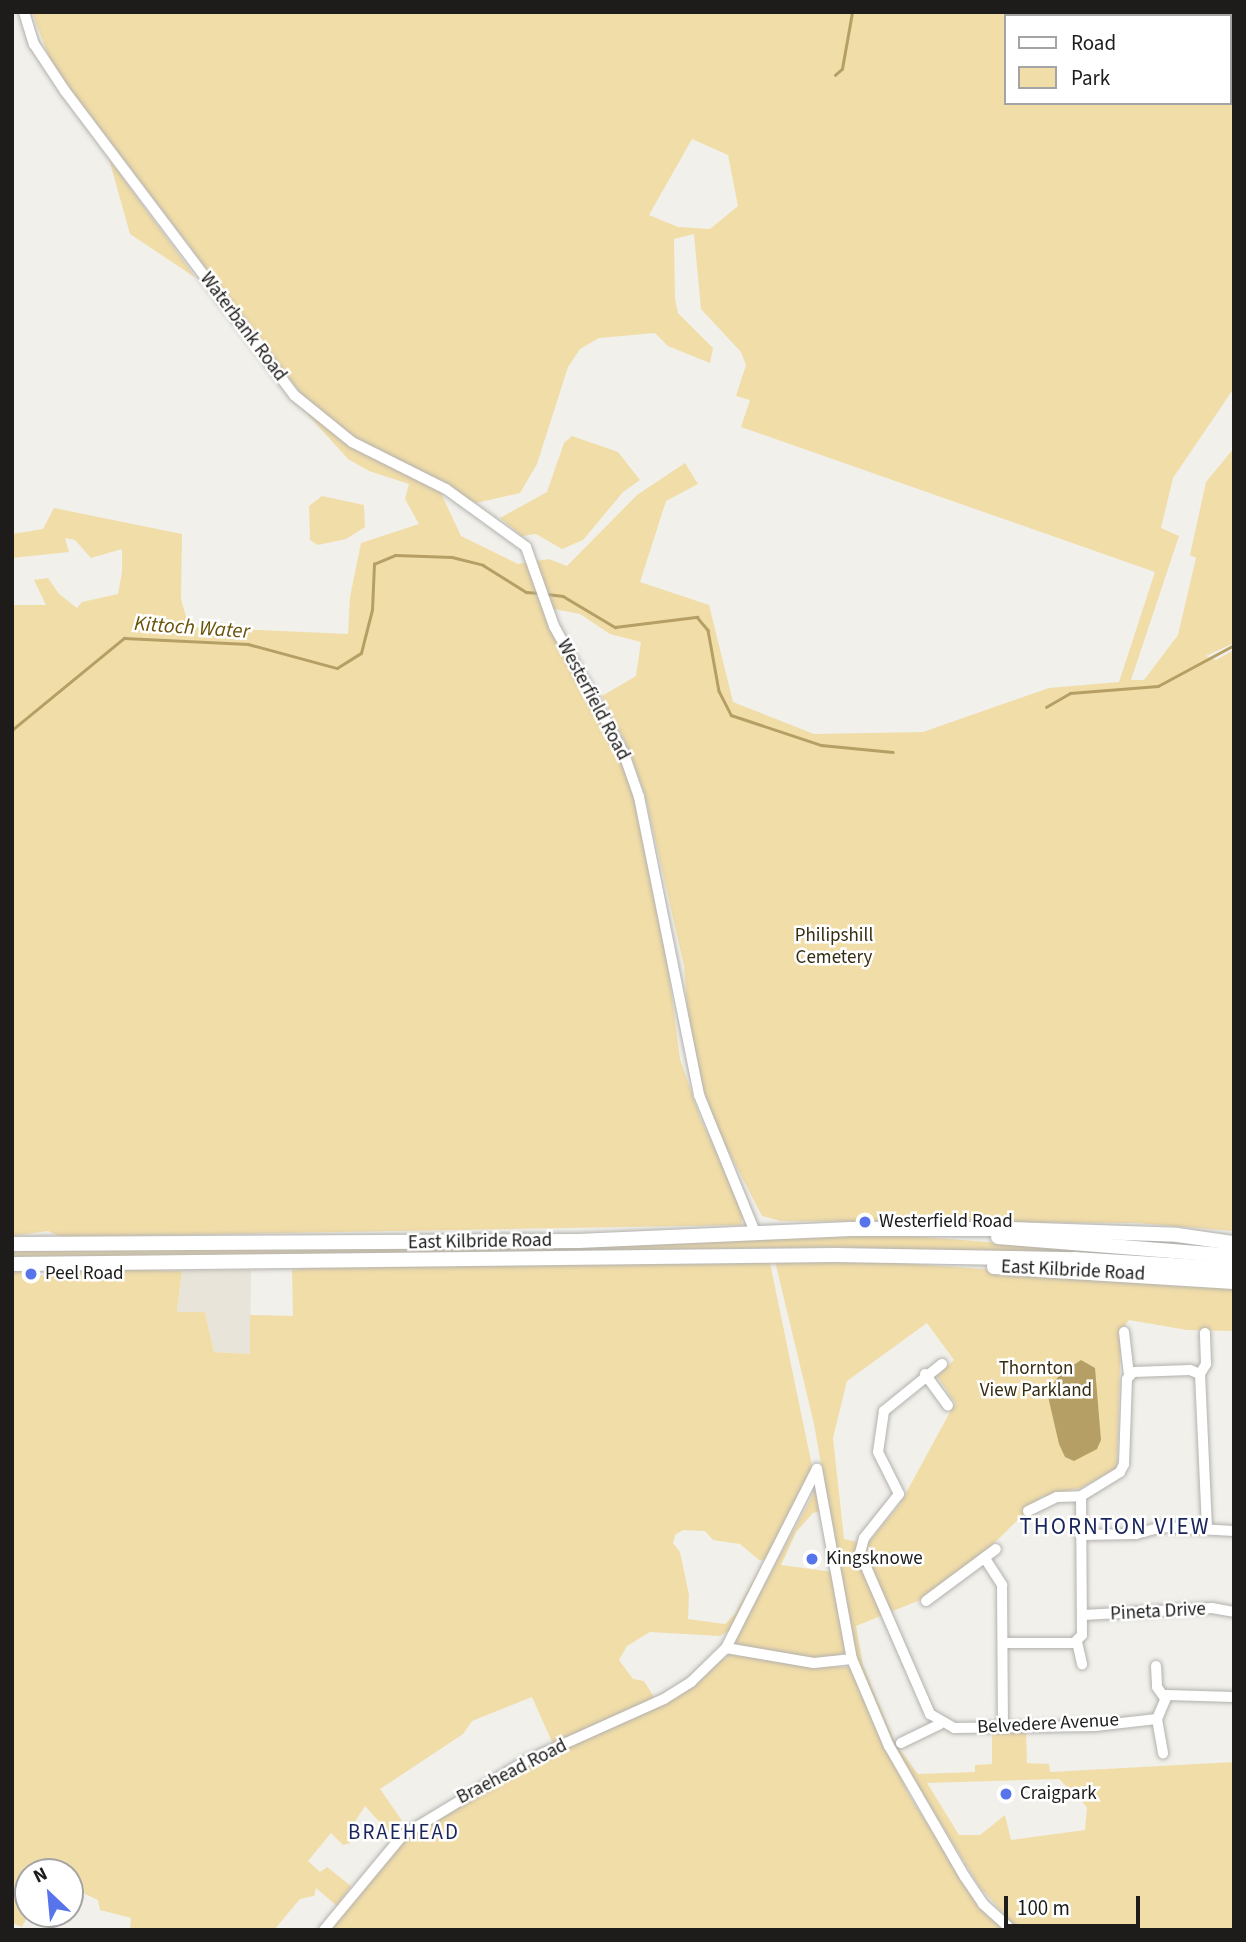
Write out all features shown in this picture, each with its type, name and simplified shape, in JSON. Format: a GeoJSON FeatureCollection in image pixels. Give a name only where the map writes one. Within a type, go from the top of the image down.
{"type":"FeatureCollection","features":[{"type":"Feature","properties":{"kind":"main road","name":"East Kilbride Road"},"geometry":{"type":"LineString","coordinates":[[12,1244],[538,1242],[851,1229],[1105,1231],[1234,1243]]}},
{"type":"Feature","properties":{"kind":"main road","name":"East Kilbride Road"},"geometry":{"type":"LineString","coordinates":[[947,1231],[1234,1269]]}},
{"type":"Feature","properties":{"kind":"main road","name":"East Kilbride Road"},"geometry":{"type":"LineString","coordinates":[[12,1264],[806,1255],[913,1258],[1212,1254],[1234,1256]]}},
{"type":"Feature","properties":{"kind":"main road","name":"East Kilbride Road"},"geometry":{"type":"LineString","coordinates":[[913,1258],[1017,1270],[1234,1282]]}},
{"type":"Feature","properties":{"kind":"street","name":"Waterbank Road"},"geometry":{"type":"LineString","coordinates":[[24,12],[34,44],[65,91],[294,395],[352,442],[446,489],[526,547],[549,608]]}},
{"type":"Feature","properties":{"kind":"street","name":"Westerfield Road"},"geometry":{"type":"LineString","coordinates":[[549,608],[554,626],[625,754],[639,797],[666,918],[688,1056],[709,1125],[756,1235]]}},
{"type":"Feature","properties":{"kind":"street"},"geometry":{"type":"LineString","coordinates":[[1028,1510],[1057,1497],[1082,1496],[1120,1472],[1124,1464],[1129,1374],[1124,1332]]}},
{"type":"Feature","properties":{"kind":"street"},"geometry":{"type":"LineString","coordinates":[[1205,1333],[1206,1364],[1200,1374],[1207,1528]]}},
{"type":"Feature","properties":{"kind":"street"},"geometry":{"type":"LineString","coordinates":[[940,1724],[922,1701],[860,1553],[864,1538],[899,1494],[880,1463],[880,1423],[891,1402],[925,1374],[942,1364]]}},
{"type":"Feature","properties":{"kind":"street"},"geometry":{"type":"LineString","coordinates":[[1129,1374],[1168,1370],[1200,1374]]}},
{"type":"Feature","properties":{"kind":"street"},"geometry":{"type":"LineString","coordinates":[[925,1374],[948,1406]]}},
{"type":"Feature","properties":{"kind":"street"},"geometry":{"type":"LineString","coordinates":[[852,1659],[814,1663],[726,1648],[817,1469],[852,1659],[889,1746],[965,1877],[982,1904],[1012,1930]]}},
{"type":"Feature","properties":{"kind":"street"},"geometry":{"type":"LineString","coordinates":[[1082,1496],[1080,1535],[1083,1615],[1077,1642],[1082,1664]]}},
{"type":"Feature","properties":{"kind":"street"},"geometry":{"type":"LineString","coordinates":[[1080,1535],[1207,1528],[1234,1531]]}},
{"type":"Feature","properties":{"kind":"street"},"geometry":{"type":"LineString","coordinates":[[926,1601],[986,1560],[996,1549]]}},
{"type":"Feature","properties":{"kind":"street"},"geometry":{"type":"LineString","coordinates":[[986,1560],[1002,1585],[1003,1727]]}},
{"type":"Feature","properties":{"kind":"street","name":"Pineta Drive"},"geometry":{"type":"LineString","coordinates":[[1083,1615],[1202,1609],[1234,1612]]}},
{"type":"Feature","properties":{"kind":"street"},"geometry":{"type":"LineString","coordinates":[[1003,1643],[1077,1642]]}},
{"type":"Feature","properties":{"kind":"street","name":"Braehead Road"},"geometry":{"type":"LineString","coordinates":[[324,1930],[402,1836],[520,1764],[678,1692],[726,1648]]}},
{"type":"Feature","properties":{"kind":"street"},"geometry":{"type":"LineString","coordinates":[[1156,1665],[1157,1687],[1164,1697]]}},
{"type":"Feature","properties":{"kind":"street"},"geometry":{"type":"LineString","coordinates":[[1164,1697],[1187,1693],[1234,1696]]}},
{"type":"Feature","properties":{"kind":"street"},"geometry":{"type":"LineString","coordinates":[[1163,1754],[1157,1720],[1164,1697]]}},
{"type":"Feature","properties":{"kind":"street","name":"Belvedere Avenue"},"geometry":{"type":"LineString","coordinates":[[901,1743],[940,1724],[1003,1727],[1157,1720]]}},
{"type":"Feature","properties":{"kind":"shaded area"},"geometry":{"type":"Polygon","coordinates":[[[251,1270],[250,1354],[214,1352],[205,1312],[177,1312],[182,1271],[251,1270]]]}},
{"type":"Feature","properties":{"kind":"shaded area"},"geometry":{"type":"Polygon","coordinates":[[[1081,1360],[1095,1368],[1101,1440],[1097,1449],[1074,1461],[1065,1457],[1059,1444],[1047,1392],[1060,1374],[1081,1360]]]}},
{"type":"Feature","properties":{"kind":"green space","name":"Philipshill Cemetery"},"geometry":{"type":"Polygon","coordinates":[[[32,12],[1234,12],[1234,388],[1173,478],[1161,528],[1179,536],[1131,680],[1144,680],[1178,635],[1196,558],[1190,555],[1206,482],[1234,448],[1234,643],[1206,656],[1216,660],[1234,650],[1234,1231],[1136,1223],[781,1221],[762,1216],[719,1133],[691,1055],[684,966],[645,795],[629,750],[602,696],[636,676],[641,642],[610,634],[580,614],[549,608],[616,741],[632,790],[665,943],[680,1059],[701,1120],[745,1209],[741,1225],[61,1237],[48,1231],[12,1236],[12,605],[46,605],[34,580],[48,578],[59,594],[77,608],[82,602],[118,594],[122,572],[122,549],[91,558],[75,540],[65,538],[69,552],[12,558],[12,534],[43,529],[54,508],[182,534],[181,599],[189,627],[348,634],[350,597],[361,543],[419,524],[405,499],[409,484],[369,471],[348,459],[300,406],[343,442],[440,491],[461,536],[518,564],[549,559],[567,566],[637,495],[685,463],[698,484],[666,501],[640,582],[709,605],[733,702],[814,734],[923,732],[1049,688],[1119,682],[1155,572],[741,427],[750,400],[736,396],[746,365],[741,352],[701,309],[694,234],[674,239],[675,299],[678,313],[713,348],[710,363],[668,346],[655,333],[599,338],[580,349],[568,367],[537,464],[520,493],[476,503],[355,439],[305,399],[52,65],[32,12]],[[692,139],[649,215],[678,227],[710,229],[738,206],[728,155],[692,139]]]}},
{"type":"Feature","properties":{"kind":"green space"},"geometry":{"type":"Polygon","coordinates":[[[109,159],[196,278],[130,234],[109,159]]]}},
{"type":"Feature","properties":{"kind":"green space"},"geometry":{"type":"Polygon","coordinates":[[[572,436],[618,452],[640,480],[623,492],[583,540],[562,549],[536,534],[522,536],[500,518],[547,492],[564,443],[572,436]]]}},
{"type":"Feature","properties":{"kind":"green space"},"geometry":{"type":"Polygon","coordinates":[[[322,496],[364,505],[365,527],[346,539],[318,545],[310,540],[309,506],[322,496]]]}},
{"type":"Feature","properties":{"kind":"green space"},"geometry":{"type":"Polygon","coordinates":[[[899,1235],[1188,1258],[833,1247],[13,1258],[13,1251],[417,1248],[899,1235]]]}},
{"type":"Feature","properties":{"kind":"green space","name":"Thornton View Parkland"},"geometry":{"type":"Polygon","coordinates":[[[849,1259],[1234,1288],[1234,1331],[1187,1330],[1129,1320],[1121,1331],[1117,1468],[1081,1488],[1041,1497],[971,1566],[920,1600],[856,1626],[863,1665],[895,1743],[918,1774],[975,1772],[975,1765],[992,1764],[992,1733],[1026,1732],[1027,1763],[1049,1764],[1050,1772],[1234,1762],[1234,1930],[1018,1930],[979,1886],[890,1740],[856,1663],[814,1424],[775,1261],[849,1259]],[[927,1323],[847,1381],[833,1438],[844,1539],[867,1544],[900,1504],[955,1403],[937,1376],[954,1360],[927,1323]],[[1059,1779],[927,1783],[959,1835],[980,1835],[1005,1815],[1011,1840],[1085,1830],[1087,1807],[1059,1779]]]}},
{"type":"Feature","properties":{"kind":"green space"},"geometry":{"type":"Polygon","coordinates":[[[770,1263],[812,1466],[770,1561],[759,1560],[740,1544],[713,1540],[705,1531],[683,1530],[675,1535],[673,1543],[680,1552],[689,1595],[688,1619],[725,1624],[735,1614],[759,1570],[763,1571],[730,1630],[720,1636],[650,1632],[627,1646],[619,1660],[633,1679],[644,1681],[654,1697],[684,1684],[553,1744],[532,1697],[472,1721],[463,1734],[380,1789],[407,1828],[394,1838],[365,1806],[349,1831],[350,1843],[343,1845],[331,1833],[308,1861],[320,1872],[327,1867],[351,1886],[337,1906],[316,1888],[314,1896],[300,1899],[274,1930],[130,1930],[131,1918],[100,1910],[98,1900],[84,1894],[84,1858],[14,1858],[14,1924],[12,1923],[12,1270],[45,1276],[71,1268],[182,1271],[177,1312],[205,1312],[214,1352],[250,1354],[250,1315],[293,1316],[292,1270],[770,1263]]]}},
{"type":"Feature","properties":{"kind":"green space"},"geometry":{"type":"Polygon","coordinates":[[[816,1489],[821,1511],[813,1513],[796,1532],[781,1565],[833,1572],[845,1653],[817,1660],[740,1645],[734,1641],[816,1489]]]}},
{"type":"Feature","properties":{"kind":"green space"},"geometry":{"type":"Polygon","coordinates":[[[731,1653],[809,1667],[850,1667],[909,1795],[982,1910],[1003,1930],[327,1930],[404,1837],[538,1761],[672,1699],[731,1653]]]}},
{"type":"Feature","properties":{"kind":"waterway"},"geometry":{"type":"LineString","coordinates":[[835,75],[842,69],[852,12]]}},
{"type":"Feature","properties":{"kind":"waterway","name":"Kittoch Water"},"geometry":{"type":"LineString","coordinates":[[12,730],[124,638],[248,644],[337,668],[361,653],[372,610],[374,564],[395,555],[452,557],[483,565],[526,592],[540,593]]}},
{"type":"Feature","properties":{"kind":"waterway","name":"Kittoch Water"},"geometry":{"type":"LineString","coordinates":[[547,594],[563,596],[615,627],[697,617],[708,630],[719,691],[731,715],[821,745],[893,752]]}},
{"type":"Feature","properties":{"kind":"waterway","name":"Kittoch Water"},"geometry":{"type":"LineString","coordinates":[[1046,707],[1070,693],[1158,686],[1234,645]]}},
{"type":"Feature","properties":{"kind":"place","name":"Westerfield Road"},"geometry":{"type":"Point","coordinates":[865,1222]}},
{"type":"Feature","properties":{"kind":"place","name":"Peel Road"},"geometry":{"type":"Point","coordinates":[31,1274]}},
{"type":"Feature","properties":{"kind":"place","name":"Kingsknowe"},"geometry":{"type":"Point","coordinates":[812,1559]}},
{"type":"Feature","properties":{"kind":"place","name":"Craigpark"},"geometry":{"type":"Point","coordinates":[1006,1794]}},
{"type":"Feature","properties":{"kind":"district","name":"THORNTON VIEW"},"geometry":{"type":"Point","coordinates":[1115,1527]}},
{"type":"Feature","properties":{"kind":"district","name":"BRAEHEAD"},"geometry":{"type":"Point","coordinates":[404,1832]}}]}
